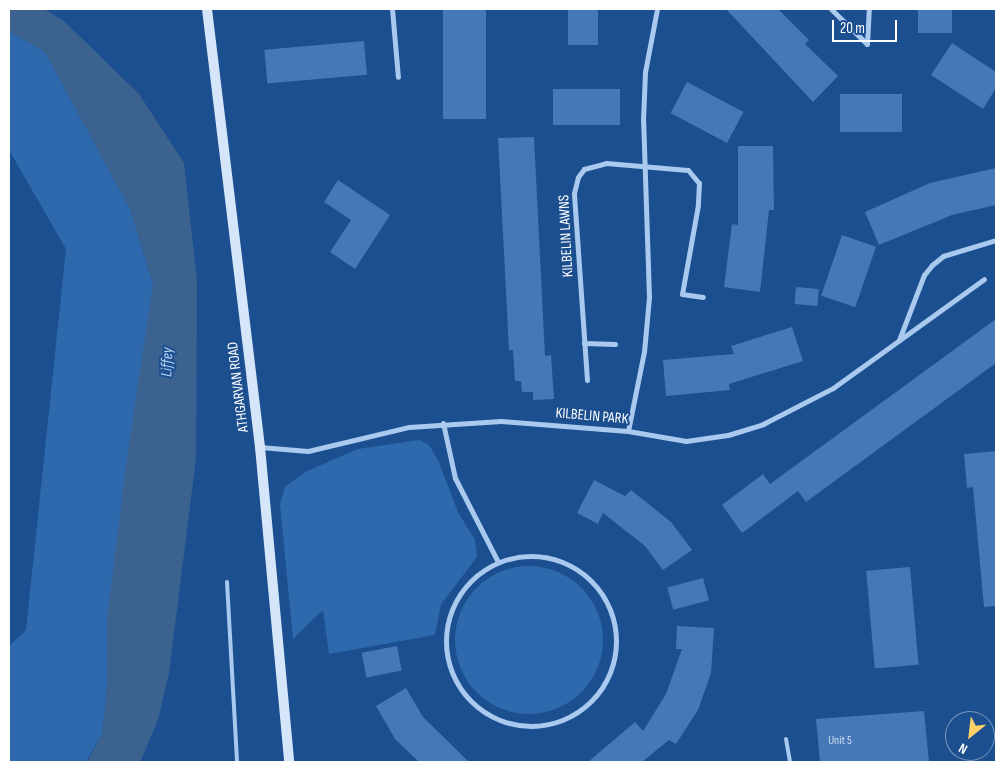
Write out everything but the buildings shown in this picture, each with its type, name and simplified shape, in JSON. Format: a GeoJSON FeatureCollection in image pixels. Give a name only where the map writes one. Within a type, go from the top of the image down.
{"type":"FeatureCollection","features":[{"type":"Feature","properties":{"kind":"main road","name":"ATHGARVAN ROAD"},"geometry":{"type":"LineString","coordinates":[[208,9],[260,447],[289,762]]}},
{"type":"Feature","properties":{"kind":"street"},"geometry":{"type":"LineString","coordinates":[[392,9],[398,77]]}},
{"type":"Feature","properties":{"kind":"street"},"geometry":{"type":"LineString","coordinates":[[628,432],[644,352],[649,297],[645,72],[657,9]]}},
{"type":"Feature","properties":{"kind":"street"},"geometry":{"type":"LineString","coordinates":[[832,9],[867,44],[869,9]]}},
{"type":"Feature","properties":{"kind":"street","name":"KILBELIN LAWNS"},"geometry":{"type":"LineString","coordinates":[[587,380],[574,194],[578,177],[584,169],[606,164],[688,170],[699,183],[682,294],[703,297]]}},
{"type":"Feature","properties":{"kind":"street"},"geometry":{"type":"LineString","coordinates":[[899,340],[924,275],[932,265],[943,256],[996,240]]}},
{"type":"Feature","properties":{"kind":"street","name":"KILBELIN PARK"},"geometry":{"type":"LineString","coordinates":[[260,447],[308,451],[375,432],[443,423],[501,421],[628,432],[686,441],[728,435],[763,424],[832,388],[984,279]]}},
{"type":"Feature","properties":{"kind":"street"},"geometry":{"type":"LineString","coordinates":[[584,343],[615,344]]}},
{"type":"Feature","properties":{"kind":"street"},"geometry":{"type":"LineString","coordinates":[[443,423],[456,478],[498,562]]}},
{"type":"Feature","properties":{"kind":"street"},"geometry":{"type":"LineString","coordinates":[[520,556],[547,557],[572,566],[594,583],[609,605],[616,631],[612,667],[606,684],[590,705],[567,720],[541,727],[514,726],[497,720],[468,699],[453,677],[445,651],[447,624],[454,604],[470,582],[498,562],[520,556]]}},
{"type":"Feature","properties":{"kind":"lane"},"geometry":{"type":"LineString","coordinates":[[227,582],[237,762]]}},
{"type":"Feature","properties":{"kind":"lane"},"geometry":{"type":"LineString","coordinates":[[786,739],[790,762]]}},
{"type":"Feature","properties":{"kind":"shaded area"},"geometry":{"type":"Polygon","coordinates":[[[9,31],[45,52],[130,209],[153,284],[102,734],[86,762],[9,762],[9,646],[26,630],[66,249],[9,150],[9,31]]]}},
{"type":"Feature","properties":{"kind":"shaded area"},"geometry":{"type":"Polygon","coordinates":[[[419,440],[429,445],[438,460],[458,512],[475,540],[477,557],[441,604],[435,635],[329,654],[323,610],[293,639],[280,504],[285,487],[305,472],[358,449],[419,440]]]}},
{"type":"Feature","properties":{"kind":"shaded area"},"geometry":{"type":"Polygon","coordinates":[[[529,566],[557,572],[581,588],[597,612],[603,640],[597,668],[581,692],[557,708],[529,714],[501,708],[477,692],[461,668],[455,640],[461,612],[477,588],[501,572],[529,566]]]}},
{"type":"Feature","properties":{"kind":"water","name":"Liffey"},"geometry":{"type":"Polygon","coordinates":[[[9,9],[44,9],[64,21],[139,94],[184,163],[197,281],[196,458],[169,673],[158,720],[140,762],[87,762],[102,734],[107,691],[107,619],[126,465],[153,284],[130,209],[45,52],[9,31],[9,9]]]}}]}
